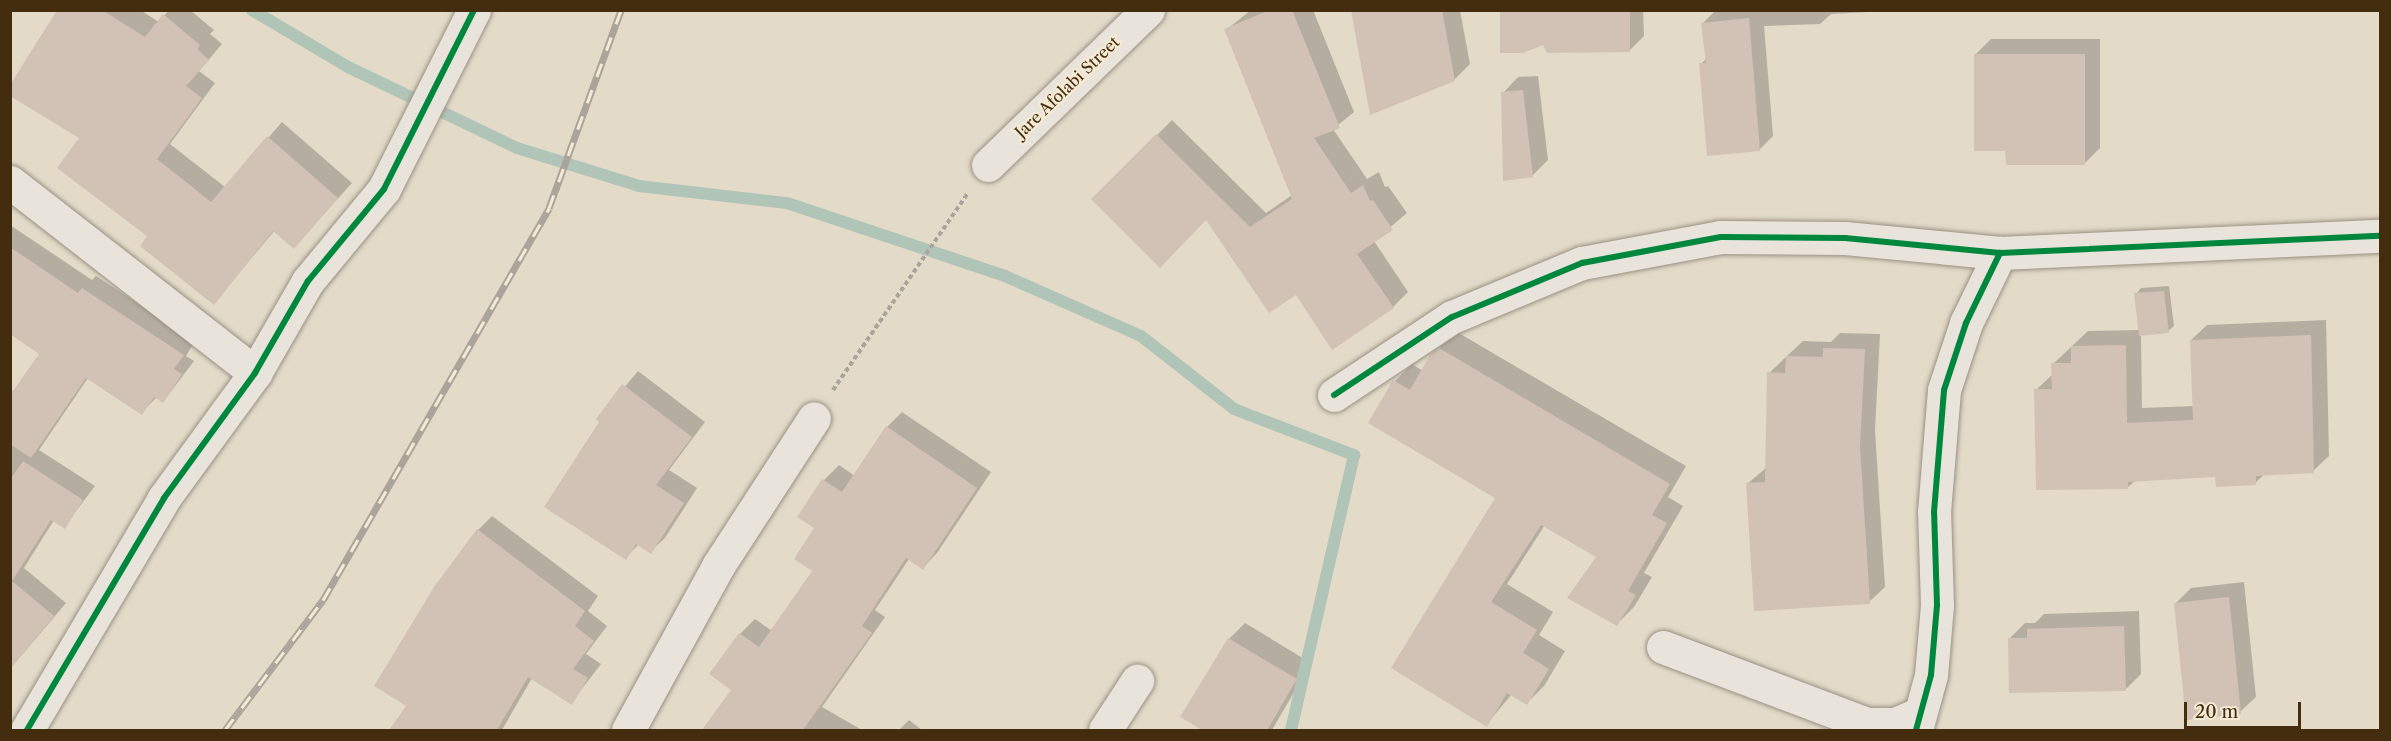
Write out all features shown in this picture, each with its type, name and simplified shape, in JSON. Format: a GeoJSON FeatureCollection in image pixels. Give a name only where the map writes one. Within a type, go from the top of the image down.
{"type":"FeatureCollection","features":[{"type":"Feature","properties":{"kind":"street"},"geometry":{"type":"LineString","coordinates":[[27,730],[164,498],[255,373],[308,281],[384,189],[474,10]]}},
{"type":"Feature","properties":{"kind":"street","name":"Jare Afolabi Street"},"geometry":{"type":"LineString","coordinates":[[987,165],[1148,10]]}},
{"type":"Feature","properties":{"kind":"street"},"geometry":{"type":"LineString","coordinates":[[10,182],[255,373]]}},
{"type":"Feature","properties":{"kind":"street"},"geometry":{"type":"LineString","coordinates":[[1334,395],[1452,317],[1582,263],[1721,237],[1845,238],[2000,253],[2380,236]]}},
{"type":"Feature","properties":{"kind":"street"},"geometry":{"type":"LineString","coordinates":[[1663,647],[1867,724],[1917,722],[1931,675],[1937,605],[1934,512],[1944,390],[1966,323],[2000,253]]}},
{"type":"Feature","properties":{"kind":"street"},"geometry":{"type":"LineString","coordinates":[[628,730],[718,567],[814,418]]}},
{"type":"Feature","properties":{"kind":"street"},"geometry":{"type":"LineString","coordinates":[[1105,730],[1137,681]]}},
{"type":"Feature","properties":{"kind":"path"},"geometry":{"type":"LineString","coordinates":[[814,418],[987,165]]}},
{"type":"Feature","properties":{"kind":"building"},"geometry":{"type":"Polygon","coordinates":[[[57,10],[102,10],[145,37],[163,14],[200,45],[197,49],[209,60],[186,86],[202,98],[157,159],[211,202],[267,136],[338,198],[294,249],[273,231],[214,305],[140,246],[147,236],[57,168],[79,138],[10,96],[10,85],[57,10]]]}},
{"type":"Feature","properties":{"kind":"building"},"geometry":{"type":"Polygon","coordinates":[[[1270,10],[1292,10],[1340,128],[1314,138],[1351,193],[1363,185],[1370,201],[1373,200],[1393,230],[1357,254],[1394,308],[1332,350],[1296,295],[1269,313],[1206,220],[1160,268],[1091,199],[1156,134],[1250,227],[1292,199],[1224,29],[1270,10]]]}},
{"type":"Feature","properties":{"kind":"building"},"geometry":{"type":"Polygon","coordinates":[[[1351,10],[1442,10],[1455,81],[1370,115],[1351,10]]]}},
{"type":"Feature","properties":{"kind":"building"},"geometry":{"type":"Polygon","coordinates":[[[1500,10],[1630,10],[1630,52],[1547,53],[1543,45],[1523,53],[1500,53],[1500,10]]]}},
{"type":"Feature","properties":{"kind":"building"},"geometry":{"type":"Polygon","coordinates":[[[1749,18],[1760,151],[1707,156],[1699,63],[1706,63],[1701,23],[1749,18]]]}},
{"type":"Feature","properties":{"kind":"building"},"geometry":{"type":"Polygon","coordinates":[[[1974,54],[2085,54],[2085,165],[2006,165],[2005,151],[1974,151],[1974,54]]]}},
{"type":"Feature","properties":{"kind":"building"},"geometry":{"type":"Polygon","coordinates":[[[1523,90],[1533,177],[1503,181],[1501,92],[1523,90]]]}},
{"type":"Feature","properties":{"kind":"building"},"geometry":{"type":"Polygon","coordinates":[[[10,247],[78,293],[82,288],[184,355],[174,369],[182,374],[163,403],[154,397],[142,415],[86,378],[31,458],[10,444],[10,395],[39,354],[10,334],[10,247]]]}},
{"type":"Feature","properties":{"kind":"building"},"geometry":{"type":"Polygon","coordinates":[[[2164,291],[2169,333],[2139,336],[2134,293],[2164,291]]]}},
{"type":"Feature","properties":{"kind":"building"},"geometry":{"type":"Polygon","coordinates":[[[2311,335],[2314,473],[2256,476],[2256,485],[2216,487],[2215,477],[2128,482],[2128,489],[2036,490],[2034,389],[2052,389],[2051,363],[2071,363],[2071,346],[2126,345],[2127,423],[2193,420],[2190,340],[2311,335]]]}},
{"type":"Feature","properties":{"kind":"building"},"geometry":{"type":"Polygon","coordinates":[[[1439,348],[1670,484],[1652,515],[1667,523],[1628,591],[1636,595],[1617,626],[1567,598],[1596,557],[1541,525],[1491,602],[1537,630],[1523,653],[1549,669],[1527,705],[1507,693],[1487,727],[1391,668],[1495,498],[1368,423],[1393,380],[1410,390],[1431,353],[1439,348]]]}},
{"type":"Feature","properties":{"kind":"building"},"geometry":{"type":"Polygon","coordinates":[[[1823,348],[1865,349],[1860,447],[1870,604],[1754,611],[1746,483],[1765,482],[1767,372],[1785,373],[1786,356],[1823,357],[1823,348]]]}},
{"type":"Feature","properties":{"kind":"building"},"geometry":{"type":"Polygon","coordinates":[[[622,384],[692,437],[656,485],[684,503],[651,554],[636,544],[626,560],[544,507],[599,422],[596,419],[622,384]]]}},
{"type":"Feature","properties":{"kind":"building"},"geometry":{"type":"Polygon","coordinates":[[[886,426],[977,488],[923,570],[906,558],[862,626],[872,633],[803,730],[702,730],[731,690],[709,674],[739,633],[759,647],[812,571],[794,559],[814,528],[797,517],[822,479],[842,492],[886,426]]]}},
{"type":"Feature","properties":{"kind":"building"},"geometry":{"type":"Polygon","coordinates":[[[23,461],[83,500],[65,529],[51,520],[12,581],[54,616],[10,669],[10,480],[23,461]]]}},
{"type":"Feature","properties":{"kind":"building"},"geometry":{"type":"Polygon","coordinates":[[[477,529],[585,611],[575,626],[594,641],[573,669],[588,678],[572,705],[528,677],[497,730],[389,730],[406,706],[374,686],[434,587],[477,529]]]}},
{"type":"Feature","properties":{"kind":"building"},"geometry":{"type":"Polygon","coordinates":[[[2229,597],[2241,714],[2186,720],[2174,603],[2229,597]]]}},
{"type":"Feature","properties":{"kind":"building"},"geometry":{"type":"Polygon","coordinates":[[[2124,626],[2126,691],[2009,693],[2008,638],[2027,638],[2027,629],[2124,626]]]}},
{"type":"Feature","properties":{"kind":"building"},"geometry":{"type":"Polygon","coordinates":[[[1228,638],[1297,679],[1267,730],[1202,730],[1180,717],[1228,638]]]}},
{"type":"Feature","properties":{"kind":"waterway"},"geometry":{"type":"LineString","coordinates":[[252,10],[348,67],[517,148],[639,186],[787,203],[1005,276],[1141,336],[1234,409],[1354,455],[1291,730]]}},
{"type":"Feature","properties":{"kind":"railway"},"geometry":{"type":"LineString","coordinates":[[225,730],[323,600],[549,208],[621,10]]}},
{"type":"Feature","properties":{"kind":"cycle path"},"geometry":{"type":"LineString","coordinates":[[27,730],[164,498],[255,373],[308,281],[384,189],[474,10]]}},
{"type":"Feature","properties":{"kind":"cycle path"},"geometry":{"type":"LineString","coordinates":[[1334,395],[1452,317],[1582,263],[1721,237],[1845,238],[2000,253],[2380,236]]}},
{"type":"Feature","properties":{"kind":"cycle path"},"geometry":{"type":"LineString","coordinates":[[1916,730],[1931,675],[1937,605],[1934,512],[1944,390],[1966,323],[2000,253]]}}]}
